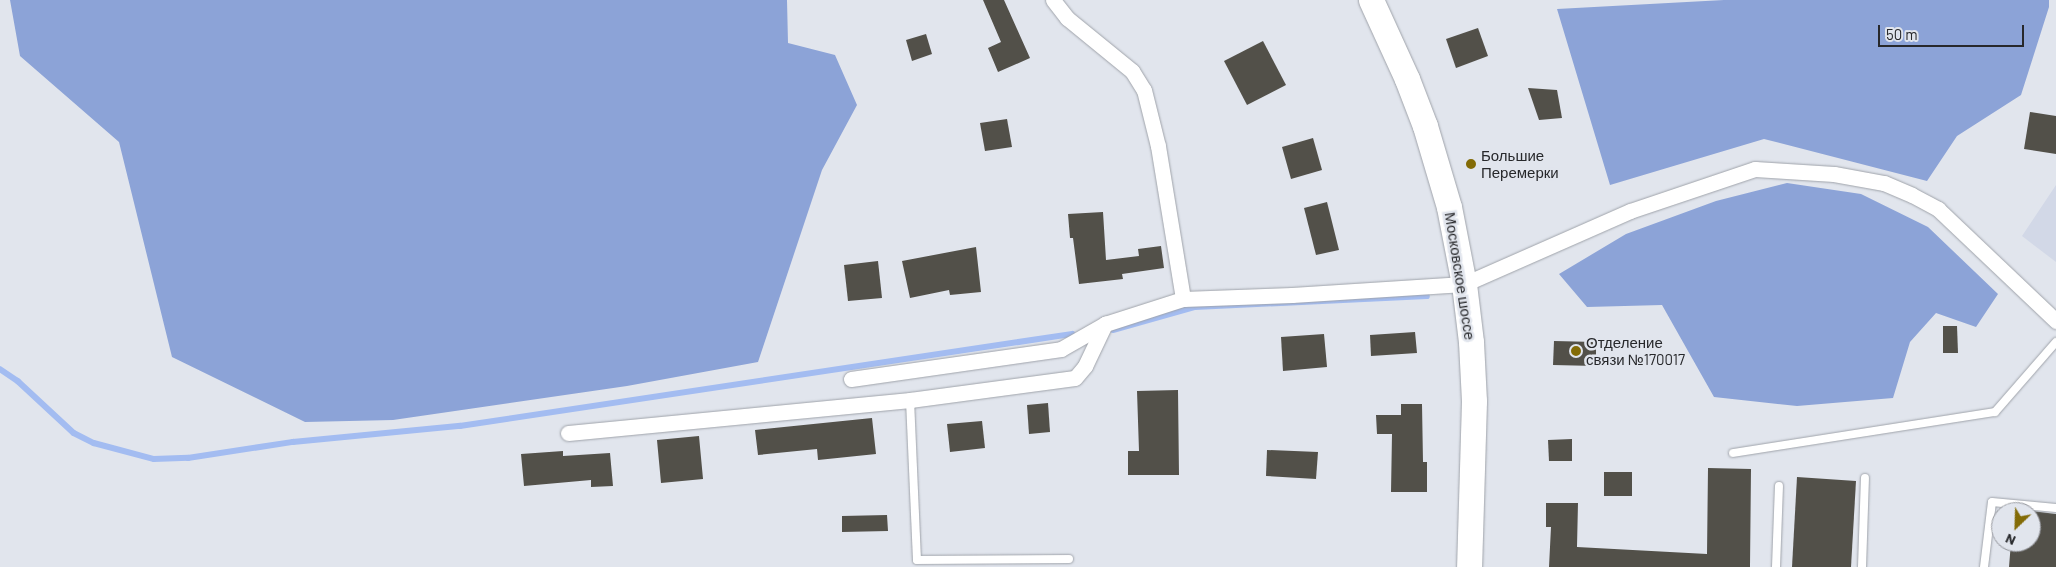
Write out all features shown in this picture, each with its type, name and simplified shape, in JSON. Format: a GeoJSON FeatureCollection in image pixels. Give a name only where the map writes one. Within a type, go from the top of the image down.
{"type":"FeatureCollection","features":[{"type":"Feature","properties":{"kind":"main road","name":"Московское шоссе"},"geometry":{"type":"LineString","coordinates":[[1371,0],[1407,79],[1425,126],[1449,207],[1464,284],[1471,342],[1474,401],[1469,567]]}},
{"type":"Feature","properties":{"kind":"street"},"geometry":{"type":"LineString","coordinates":[[1053,0],[1066,18],[1132,71],[1144,90],[1158,146],[1183,300]]}},
{"type":"Feature","properties":{"kind":"street"},"geometry":{"type":"LineString","coordinates":[[851,379],[1061,349],[1105,324],[1183,300],[1292,296],[1464,284],[1630,211],[1755,170],[1834,174],[1884,182],[1938,209],[2056,321]]}},
{"type":"Feature","properties":{"kind":"street"},"geometry":{"type":"LineString","coordinates":[[568,433],[910,400],[1075,378],[1085,366],[1105,324]]}},
{"type":"Feature","properties":{"kind":"lane"},"geometry":{"type":"LineString","coordinates":[[1733,453],[1995,412],[2056,342]]}},
{"type":"Feature","properties":{"kind":"lane"},"geometry":{"type":"LineString","coordinates":[[910,400],[917,560],[1068,559]]}},
{"type":"Feature","properties":{"kind":"lane"},"geometry":{"type":"LineString","coordinates":[[1862,567],[1865,478]]}},
{"type":"Feature","properties":{"kind":"lane"},"geometry":{"type":"LineString","coordinates":[[1776,567],[1779,486]]}},
{"type":"Feature","properties":{"kind":"lane"},"geometry":{"type":"LineString","coordinates":[[1984,567],[1992,502],[2056,508]]}},
{"type":"Feature","properties":{"kind":"shaded area"},"geometry":{"type":"Polygon","coordinates":[[[10,0],[787,0],[788,43],[835,55],[857,105],[822,170],[758,362],[627,386],[393,420],[305,422],[172,357],[119,142],[20,56],[10,0]]]}},
{"type":"Feature","properties":{"kind":"shaded area"},"geometry":{"type":"Polygon","coordinates":[[[1724,0],[2049,0],[2049,7],[2021,95],[1957,136],[1927,181],[1764,139],[1610,185],[1557,9],[1724,0]]]}},
{"type":"Feature","properties":{"kind":"shaded area"},"geometry":{"type":"Polygon","coordinates":[[[1787,183],[1861,194],[1928,227],[1998,294],[1976,327],[1936,313],[1910,342],[1893,398],[1797,406],[1714,397],[1662,305],[1587,307],[1559,274],[1626,234],[1716,201],[1787,183]]]}},
{"type":"Feature","properties":{"kind":"shaded area"},"geometry":{"type":"Polygon","coordinates":[[[2056,185],[2056,262],[2022,236],[2056,185]]]}},
{"type":"Feature","properties":{"kind":"building"},"geometry":{"type":"Polygon","coordinates":[[[983,0],[1004,0],[1030,58],[998,72],[988,48],[1001,42],[983,0]]]}},
{"type":"Feature","properties":{"kind":"building"},"geometry":{"type":"Polygon","coordinates":[[[1478,28],[1488,56],[1456,68],[1446,39],[1478,28]]]}},
{"type":"Feature","properties":{"kind":"building"},"geometry":{"type":"Polygon","coordinates":[[[926,34],[932,54],[912,61],[906,40],[926,34]]]}},
{"type":"Feature","properties":{"kind":"building"},"geometry":{"type":"Polygon","coordinates":[[[1263,41],[1286,85],[1247,105],[1224,61],[1263,41]]]}},
{"type":"Feature","properties":{"kind":"building"},"geometry":{"type":"Polygon","coordinates":[[[1528,88],[1557,90],[1562,118],[1539,120],[1528,88]]]}},
{"type":"Feature","properties":{"kind":"building"},"geometry":{"type":"Polygon","coordinates":[[[2030,112],[2056,116],[2056,154],[2024,149],[2030,112]]]}},
{"type":"Feature","properties":{"kind":"building"},"geometry":{"type":"Polygon","coordinates":[[[1007,119],[1012,147],[985,151],[980,123],[1007,119]]]}},
{"type":"Feature","properties":{"kind":"building"},"geometry":{"type":"Polygon","coordinates":[[[1313,138],[1322,170],[1291,179],[1282,147],[1313,138]]]}},
{"type":"Feature","properties":{"kind":"building"},"geometry":{"type":"Polygon","coordinates":[[[1327,202],[1339,250],[1316,255],[1304,208],[1327,202]]]}},
{"type":"Feature","properties":{"kind":"building"},"geometry":{"type":"Polygon","coordinates":[[[1103,212],[1106,260],[1139,256],[1138,249],[1161,246],[1164,268],[1122,274],[1123,279],[1079,284],[1073,238],[1070,238],[1068,214],[1103,212]]]}},
{"type":"Feature","properties":{"kind":"building"},"geometry":{"type":"Polygon","coordinates":[[[976,247],[981,292],[950,295],[949,290],[910,298],[902,261],[976,247]]]}},
{"type":"Feature","properties":{"kind":"building"},"geometry":{"type":"Polygon","coordinates":[[[878,261],[882,298],[848,301],[844,265],[878,261]]]}},
{"type":"Feature","properties":{"kind":"building"},"geometry":{"type":"Polygon","coordinates":[[[1943,326],[1957,326],[1958,353],[1943,353],[1943,326]]]}},
{"type":"Feature","properties":{"kind":"building"},"geometry":{"type":"Polygon","coordinates":[[[1415,332],[1417,353],[1371,356],[1370,335],[1415,332]]]}},
{"type":"Feature","properties":{"kind":"building"},"geometry":{"type":"Polygon","coordinates":[[[1324,334],[1327,367],[1283,371],[1281,337],[1324,334]]]}},
{"type":"Feature","properties":{"kind":"building"},"geometry":{"type":"Polygon","coordinates":[[[1554,341],[1596,342],[1596,366],[1553,365],[1554,341]]]}},
{"type":"Feature","properties":{"kind":"building"},"geometry":{"type":"Polygon","coordinates":[[[1178,390],[1179,475],[1128,475],[1128,451],[1139,451],[1137,391],[1178,390]]]}},
{"type":"Feature","properties":{"kind":"building"},"geometry":{"type":"Polygon","coordinates":[[[1048,403],[1050,432],[1029,434],[1027,405],[1048,403]]]}},
{"type":"Feature","properties":{"kind":"building"},"geometry":{"type":"Polygon","coordinates":[[[1401,404],[1422,404],[1423,462],[1427,462],[1427,492],[1391,492],[1392,434],[1377,434],[1376,415],[1401,415],[1401,404]]]}},
{"type":"Feature","properties":{"kind":"building"},"geometry":{"type":"Polygon","coordinates":[[[872,418],[876,454],[818,460],[817,449],[758,455],[755,430],[872,418]]]}},
{"type":"Feature","properties":{"kind":"building"},"geometry":{"type":"Polygon","coordinates":[[[982,421],[985,448],[950,452],[947,424],[982,421]]]}},
{"type":"Feature","properties":{"kind":"building"},"geometry":{"type":"Polygon","coordinates":[[[699,436],[703,479],[661,483],[657,440],[699,436]]]}},
{"type":"Feature","properties":{"kind":"building"},"geometry":{"type":"Polygon","coordinates":[[[1572,439],[1572,461],[1549,461],[1548,440],[1572,439]]]}},
{"type":"Feature","properties":{"kind":"building"},"geometry":{"type":"Polygon","coordinates":[[[1267,450],[1318,452],[1316,479],[1266,476],[1267,450]]]}},
{"type":"Feature","properties":{"kind":"building"},"geometry":{"type":"Polygon","coordinates":[[[563,451],[563,456],[610,453],[613,486],[591,487],[591,480],[524,486],[521,454],[563,451]]]}},
{"type":"Feature","properties":{"kind":"building"},"geometry":{"type":"Polygon","coordinates":[[[1708,468],[1751,469],[1750,567],[1549,567],[1551,527],[1546,527],[1546,503],[1578,503],[1577,547],[1707,554],[1708,468]]]}},
{"type":"Feature","properties":{"kind":"building"},"geometry":{"type":"Polygon","coordinates":[[[1604,472],[1632,472],[1632,496],[1604,496],[1604,472]]]}},
{"type":"Feature","properties":{"kind":"building"},"geometry":{"type":"Polygon","coordinates":[[[1797,477],[1856,481],[1851,567],[1792,567],[1797,477]]]}},
{"type":"Feature","properties":{"kind":"building"},"geometry":{"type":"Polygon","coordinates":[[[2041,512],[2056,514],[2056,567],[2009,567],[2010,552],[2041,552],[2041,512]]]}},
{"type":"Feature","properties":{"kind":"building"},"geometry":{"type":"Polygon","coordinates":[[[887,515],[888,531],[842,532],[842,516],[887,515]]]}},
{"type":"Feature","properties":{"kind":"waterway"},"geometry":{"type":"LineString","coordinates":[[1113,330],[1195,307],[1427,296]]}},
{"type":"Feature","properties":{"kind":"waterway"},"geometry":{"type":"LineString","coordinates":[[0,369],[18,381],[74,433],[94,443],[154,459],[188,458],[293,442],[460,426],[1072,334]]}},
{"type":"Feature","properties":{"kind":"place","name":"Большие Перемерки"},"geometry":{"type":"Point","coordinates":[1471,164]}},
{"type":"Feature","properties":{"kind":"place","name":"Отделение связи №170017"},"geometry":{"type":"Point","coordinates":[1576,351]}}]}
